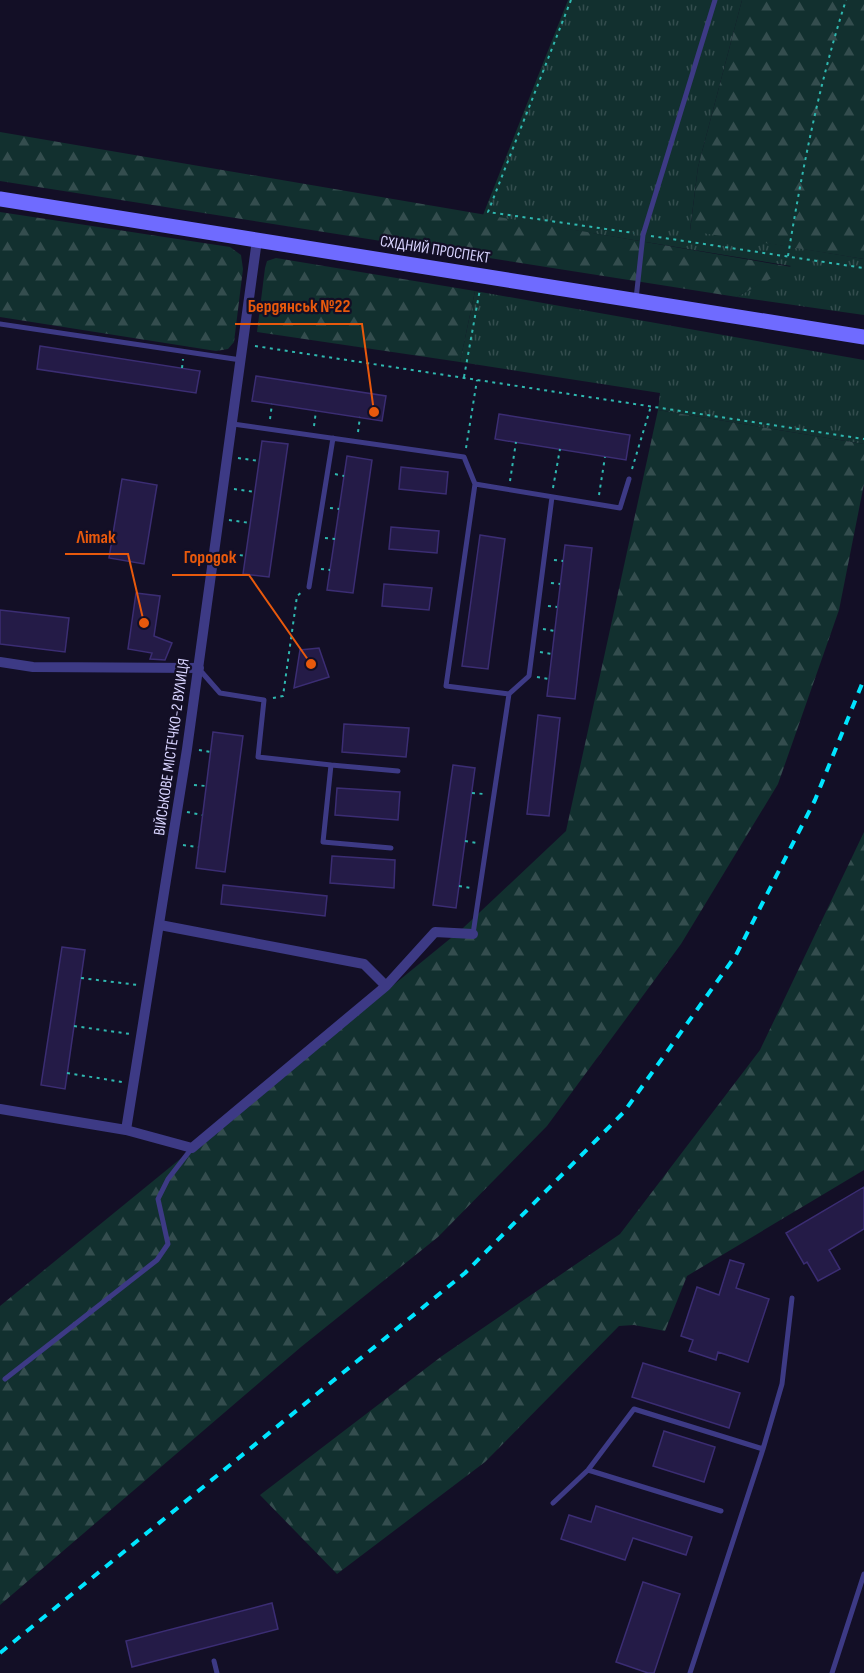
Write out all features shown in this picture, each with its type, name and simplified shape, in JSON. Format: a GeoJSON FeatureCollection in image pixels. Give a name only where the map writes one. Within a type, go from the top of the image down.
{"type":"FeatureCollection","features":[{"type":"Feature","properties":{"kind":"main road","name":"СХІДНИЙ ПРОСПЕКТ"},"geometry":{"type":"LineString","coordinates":[[0,200],[862,336]]}},
{"type":"Feature","properties":{"kind":"street","name":"ВІЙСЬКОВЕ МІСТЕЧКО-2 ВУЛИЦЯ"},"geometry":{"type":"LineString","coordinates":[[126,1130],[199,668],[257,240]]}},
{"type":"Feature","properties":{"kind":"street"},"geometry":{"type":"LineString","coordinates":[[0,662],[33,667],[199,668]]}},
{"type":"Feature","properties":{"kind":"street"},"geometry":{"type":"LineString","coordinates":[[160,925],[364,964],[386,986]]}},
{"type":"Feature","properties":{"kind":"street"},"geometry":{"type":"LineString","coordinates":[[0,1109],[126,1130],[192,1148],[386,986],[435,932],[472,934]]}},
{"type":"Feature","properties":{"kind":"lane"},"geometry":{"type":"LineString","coordinates":[[636,300],[643,235],[715,0]]}},
{"type":"Feature","properties":{"kind":"lane"},"geometry":{"type":"LineString","coordinates":[[0,324],[241,360]]}},
{"type":"Feature","properties":{"kind":"lane"},"geometry":{"type":"LineString","coordinates":[[233,424],[465,458],[476,484],[446,686],[509,694]]}},
{"type":"Feature","properties":{"kind":"lane"},"geometry":{"type":"LineString","coordinates":[[309,586],[333,438]]}},
{"type":"Feature","properties":{"kind":"lane"},"geometry":{"type":"LineString","coordinates":[[476,484],[620,508],[629,479]]}},
{"type":"Feature","properties":{"kind":"lane"},"geometry":{"type":"LineString","coordinates":[[472,934],[509,694],[529,676],[552,497]]}},
{"type":"Feature","properties":{"kind":"lane"},"geometry":{"type":"LineString","coordinates":[[199,668],[220,693],[264,700],[258,757],[398,771]]}},
{"type":"Feature","properties":{"kind":"lane"},"geometry":{"type":"LineString","coordinates":[[331,765],[322,842],[391,848]]}},
{"type":"Feature","properties":{"kind":"lane"},"geometry":{"type":"LineString","coordinates":[[5,1379],[157,1260],[168,1244],[158,1199],[168,1179],[192,1148]]}},
{"type":"Feature","properties":{"kind":"lane"},"geometry":{"type":"LineString","coordinates":[[690,1673],[782,1384],[792,1298]]}},
{"type":"Feature","properties":{"kind":"lane"},"geometry":{"type":"LineString","coordinates":[[553,1503],[588,1470],[634,1409],[763,1449]]}},
{"type":"Feature","properties":{"kind":"lane"},"geometry":{"type":"LineString","coordinates":[[588,1470],[721,1511]]}},
{"type":"Feature","properties":{"kind":"lane"},"geometry":{"type":"LineString","coordinates":[[832,1673],[864,1574]]}},
{"type":"Feature","properties":{"kind":"lane"},"geometry":{"type":"LineString","coordinates":[[214,1661],[217,1673]]}},
{"type":"Feature","properties":{"kind":"path"},"geometry":{"type":"LineString","coordinates":[[571,0],[488,212],[864,268]]}},
{"type":"Feature","properties":{"kind":"path"},"geometry":{"type":"LineString","coordinates":[[788,256],[800,181],[829,53],[846,0]]}},
{"type":"Feature","properties":{"kind":"path"},"geometry":{"type":"LineString","coordinates":[[464,378],[482,276]]}},
{"type":"Feature","properties":{"kind":"path"},"geometry":{"type":"LineString","coordinates":[[243,344],[864,439]]}},
{"type":"Feature","properties":{"kind":"path"},"geometry":{"type":"LineString","coordinates":[[465,458],[477,380]]}},
{"type":"Feature","properties":{"kind":"path"},"geometry":{"type":"LineString","coordinates":[[268,429],[272,404]]}},
{"type":"Feature","properties":{"kind":"path"},"geometry":{"type":"LineString","coordinates":[[629,479],[651,406]]}},
{"type":"Feature","properties":{"kind":"path"},"geometry":{"type":"LineString","coordinates":[[313,435],[316,411]]}},
{"type":"Feature","properties":{"kind":"path"},"geometry":{"type":"LineString","coordinates":[[356,442],[360,417]]}},
{"type":"Feature","properties":{"kind":"path"},"geometry":{"type":"LineString","coordinates":[[508,490],[516,442]]}},
{"type":"Feature","properties":{"kind":"path"},"geometry":{"type":"LineString","coordinates":[[552,497],[560,449]]}},
{"type":"Feature","properties":{"kind":"path"},"geometry":{"type":"LineString","coordinates":[[228,457],[259,461]]}},
{"type":"Feature","properties":{"kind":"path"},"geometry":{"type":"LineString","coordinates":[[598,504],[606,457]]}},
{"type":"Feature","properties":{"kind":"path"},"geometry":{"type":"LineString","coordinates":[[224,488],[255,492]]}},
{"type":"Feature","properties":{"kind":"path"},"geometry":{"type":"LineString","coordinates":[[220,519],[250,523]]}},
{"type":"Feature","properties":{"kind":"path"},"geometry":{"type":"LineString","coordinates":[[215,552],[246,556]]}},
{"type":"Feature","properties":{"kind":"path"},"geometry":{"type":"LineString","coordinates":[[264,700],[283,696],[297,596],[309,586]]}},
{"type":"Feature","properties":{"kind":"path"},"geometry":{"type":"LineString","coordinates":[[472,793],[494,796]]}},
{"type":"Feature","properties":{"kind":"path"},"geometry":{"type":"LineString","coordinates":[[465,841],[486,844]]}},
{"type":"Feature","properties":{"kind":"path"},"geometry":{"type":"LineString","coordinates":[[173,843],[198,847]]}},
{"type":"Feature","properties":{"kind":"path"},"geometry":{"type":"LineString","coordinates":[[459,886],[479,889]]}},
{"type":"Feature","properties":{"kind":"path"},"geometry":{"type":"LineString","coordinates":[[81,978],[150,987]]}},
{"type":"Feature","properties":{"kind":"path"},"geometry":{"type":"LineString","coordinates":[[74,1026],[142,1036]]}},
{"type":"Feature","properties":{"kind":"path"},"geometry":{"type":"LineString","coordinates":[[67,1073],[134,1084]]}},
{"type":"Feature","properties":{"kind":"green space"},"geometry":{"type":"Polygon","coordinates":[[[568,0],[742,0],[698,167],[690,230],[864,259],[864,315],[737,297],[791,266],[483,215],[568,0]]]}},
{"type":"Feature","properties":{"kind":"green space"},"geometry":{"type":"Polygon","coordinates":[[[742,0],[864,0],[864,259],[690,231],[698,167],[742,0]]]}},
{"type":"Feature","properties":{"kind":"green space"},"geometry":{"type":"Polygon","coordinates":[[[0,132],[792,267],[737,297],[0,181],[0,132]]]}},
{"type":"Feature","properties":{"kind":"green space"},"geometry":{"type":"Polygon","coordinates":[[[0,212],[230,247],[241,255],[243,269],[234,342],[228,349],[216,351],[0,317],[0,212]]]}},
{"type":"Feature","properties":{"kind":"green space"},"geometry":{"type":"Polygon","coordinates":[[[276,258],[475,291],[460,362],[257,332],[265,268],[267,261],[276,258]]]}},
{"type":"Feature","properties":{"kind":"green space"},"geometry":{"type":"Polygon","coordinates":[[[475,291],[864,360],[864,444],[658,410],[660,393],[460,362],[475,291]]]}},
{"type":"Feature","properties":{"kind":"green space"},"geometry":{"type":"Polygon","coordinates":[[[658,410],[864,444],[864,484],[839,610],[778,784],[681,944],[547,1126],[438,1237],[301,1347],[0,1605],[0,1306],[462,929],[566,831],[658,410]]]}},
{"type":"Feature","properties":{"kind":"green space"},"geometry":{"type":"Polygon","coordinates":[[[864,832],[864,1170],[687,1276],[665,1331],[634,1325],[619,1326],[485,1462],[337,1574],[260,1495],[442,1356],[620,1234],[760,1050],[864,832]]]}},
{"type":"Feature","properties":{"kind":"building"},"geometry":{"type":"Polygon","coordinates":[[[40,346],[200,371],[196,393],[37,369],[40,346]]]}},
{"type":"Feature","properties":{"kind":"building"},"geometry":{"type":"Polygon","coordinates":[[[256,376],[386,396],[382,421],[252,401],[256,376]]]}},
{"type":"Feature","properties":{"kind":"building"},"geometry":{"type":"Polygon","coordinates":[[[499,414],[630,435],[626,460],[495,439],[499,414]]]}},
{"type":"Feature","properties":{"kind":"building"},"geometry":{"type":"Polygon","coordinates":[[[262,441],[288,444],[269,577],[243,574],[262,441]]]}},
{"type":"Feature","properties":{"kind":"building"},"geometry":{"type":"Polygon","coordinates":[[[347,456],[372,460],[353,593],[327,590],[347,456]]]}},
{"type":"Feature","properties":{"kind":"building"},"geometry":{"type":"Polygon","coordinates":[[[401,467],[448,472],[446,494],[399,489],[401,467]]]}},
{"type":"Feature","properties":{"kind":"building"},"geometry":{"type":"Polygon","coordinates":[[[122,479],[157,485],[144,564],[109,558],[122,479]]]}},
{"type":"Feature","properties":{"kind":"building"},"geometry":{"type":"Polygon","coordinates":[[[391,527],[439,531],[437,553],[389,549],[391,527]]]}},
{"type":"Feature","properties":{"kind":"building"},"geometry":{"type":"Polygon","coordinates":[[[480,535],[505,539],[488,669],[462,666],[480,535]]]}},
{"type":"Feature","properties":{"kind":"building"},"geometry":{"type":"Polygon","coordinates":[[[565,545],[592,548],[575,699],[547,696],[565,545]]]}},
{"type":"Feature","properties":{"kind":"building"},"geometry":{"type":"Polygon","coordinates":[[[384,584],[432,588],[429,610],[382,606],[384,584]]]}},
{"type":"Feature","properties":{"kind":"building"},"geometry":{"type":"Polygon","coordinates":[[[136,593],[160,596],[154,636],[172,643],[165,660],[150,659],[152,653],[128,649],[136,593]]]}},
{"type":"Feature","properties":{"kind":"building"},"geometry":{"type":"Polygon","coordinates":[[[0,610],[69,618],[65,652],[0,644],[0,610]]]}},
{"type":"Feature","properties":{"kind":"building"},"geometry":{"type":"Polygon","coordinates":[[[319,648],[329,677],[294,688],[300,650],[319,648]]]}},
{"type":"Feature","properties":{"kind":"building"},"geometry":{"type":"Polygon","coordinates":[[[538,715],[560,718],[549,816],[527,814],[538,715]]]}},
{"type":"Feature","properties":{"kind":"building"},"geometry":{"type":"Polygon","coordinates":[[[344,724],[409,728],[406,757],[342,752],[344,724]]]}},
{"type":"Feature","properties":{"kind":"building"},"geometry":{"type":"Polygon","coordinates":[[[213,732],[243,736],[225,872],[196,868],[213,732]]]}},
{"type":"Feature","properties":{"kind":"building"},"geometry":{"type":"Polygon","coordinates":[[[453,765],[475,768],[456,908],[433,905],[453,765]]]}},
{"type":"Feature","properties":{"kind":"building"},"geometry":{"type":"Polygon","coordinates":[[[337,788],[400,792],[398,820],[335,815],[337,788]]]}},
{"type":"Feature","properties":{"kind":"building"},"geometry":{"type":"Polygon","coordinates":[[[332,856],[395,860],[394,888],[330,883],[332,856]]]}},
{"type":"Feature","properties":{"kind":"building"},"geometry":{"type":"Polygon","coordinates":[[[223,885],[327,896],[325,916],[221,904],[223,885]]]}},
{"type":"Feature","properties":{"kind":"building"},"geometry":{"type":"Polygon","coordinates":[[[62,947],[85,950],[65,1089],[41,1085],[62,947]]]}},
{"type":"Feature","properties":{"kind":"building"},"geometry":{"type":"Polygon","coordinates":[[[864,1187],[864,1229],[829,1250],[840,1269],[818,1281],[807,1262],[804,1264],[786,1233],[864,1187]]]}},
{"type":"Feature","properties":{"kind":"building"},"geometry":{"type":"Polygon","coordinates":[[[730,1260],[744,1264],[736,1288],[769,1299],[748,1362],[718,1352],[716,1360],[689,1351],[693,1340],[681,1336],[697,1287],[719,1295],[730,1260]]]}},
{"type":"Feature","properties":{"kind":"building"},"geometry":{"type":"Polygon","coordinates":[[[643,1363],[740,1393],[729,1428],[632,1397],[643,1363]]]}},
{"type":"Feature","properties":{"kind":"building"},"geometry":{"type":"Polygon","coordinates":[[[664,1431],[715,1447],[704,1482],[653,1466],[664,1431]]]}},
{"type":"Feature","properties":{"kind":"building"},"geometry":{"type":"Polygon","coordinates":[[[596,1506],[692,1537],[686,1555],[633,1538],[625,1560],[561,1539],[569,1515],[591,1522],[596,1506]]]}},
{"type":"Feature","properties":{"kind":"building"},"geometry":{"type":"Polygon","coordinates":[[[643,1582],[680,1594],[654,1673],[616,1662],[643,1582]]]}},
{"type":"Feature","properties":{"kind":"building"},"geometry":{"type":"Polygon","coordinates":[[[272,1603],[278,1629],[132,1667],[126,1641],[272,1603]]]}},
{"type":"Feature","properties":{"kind":"railway"},"geometry":{"type":"LineString","coordinates":[[0,1653],[465,1273],[624,1112],[736,955],[815,800],[864,679]]}},
{"type":"Feature","properties":{"kind":"place","name":"Бердянськ №22"},"geometry":{"type":"Point","coordinates":[374,412]}},
{"type":"Feature","properties":{"kind":"place","name":"Літак"},"geometry":{"type":"Point","coordinates":[144,623]}},
{"type":"Feature","properties":{"kind":"place","name":"Городок"},"geometry":{"type":"Point","coordinates":[311,664]}}]}
